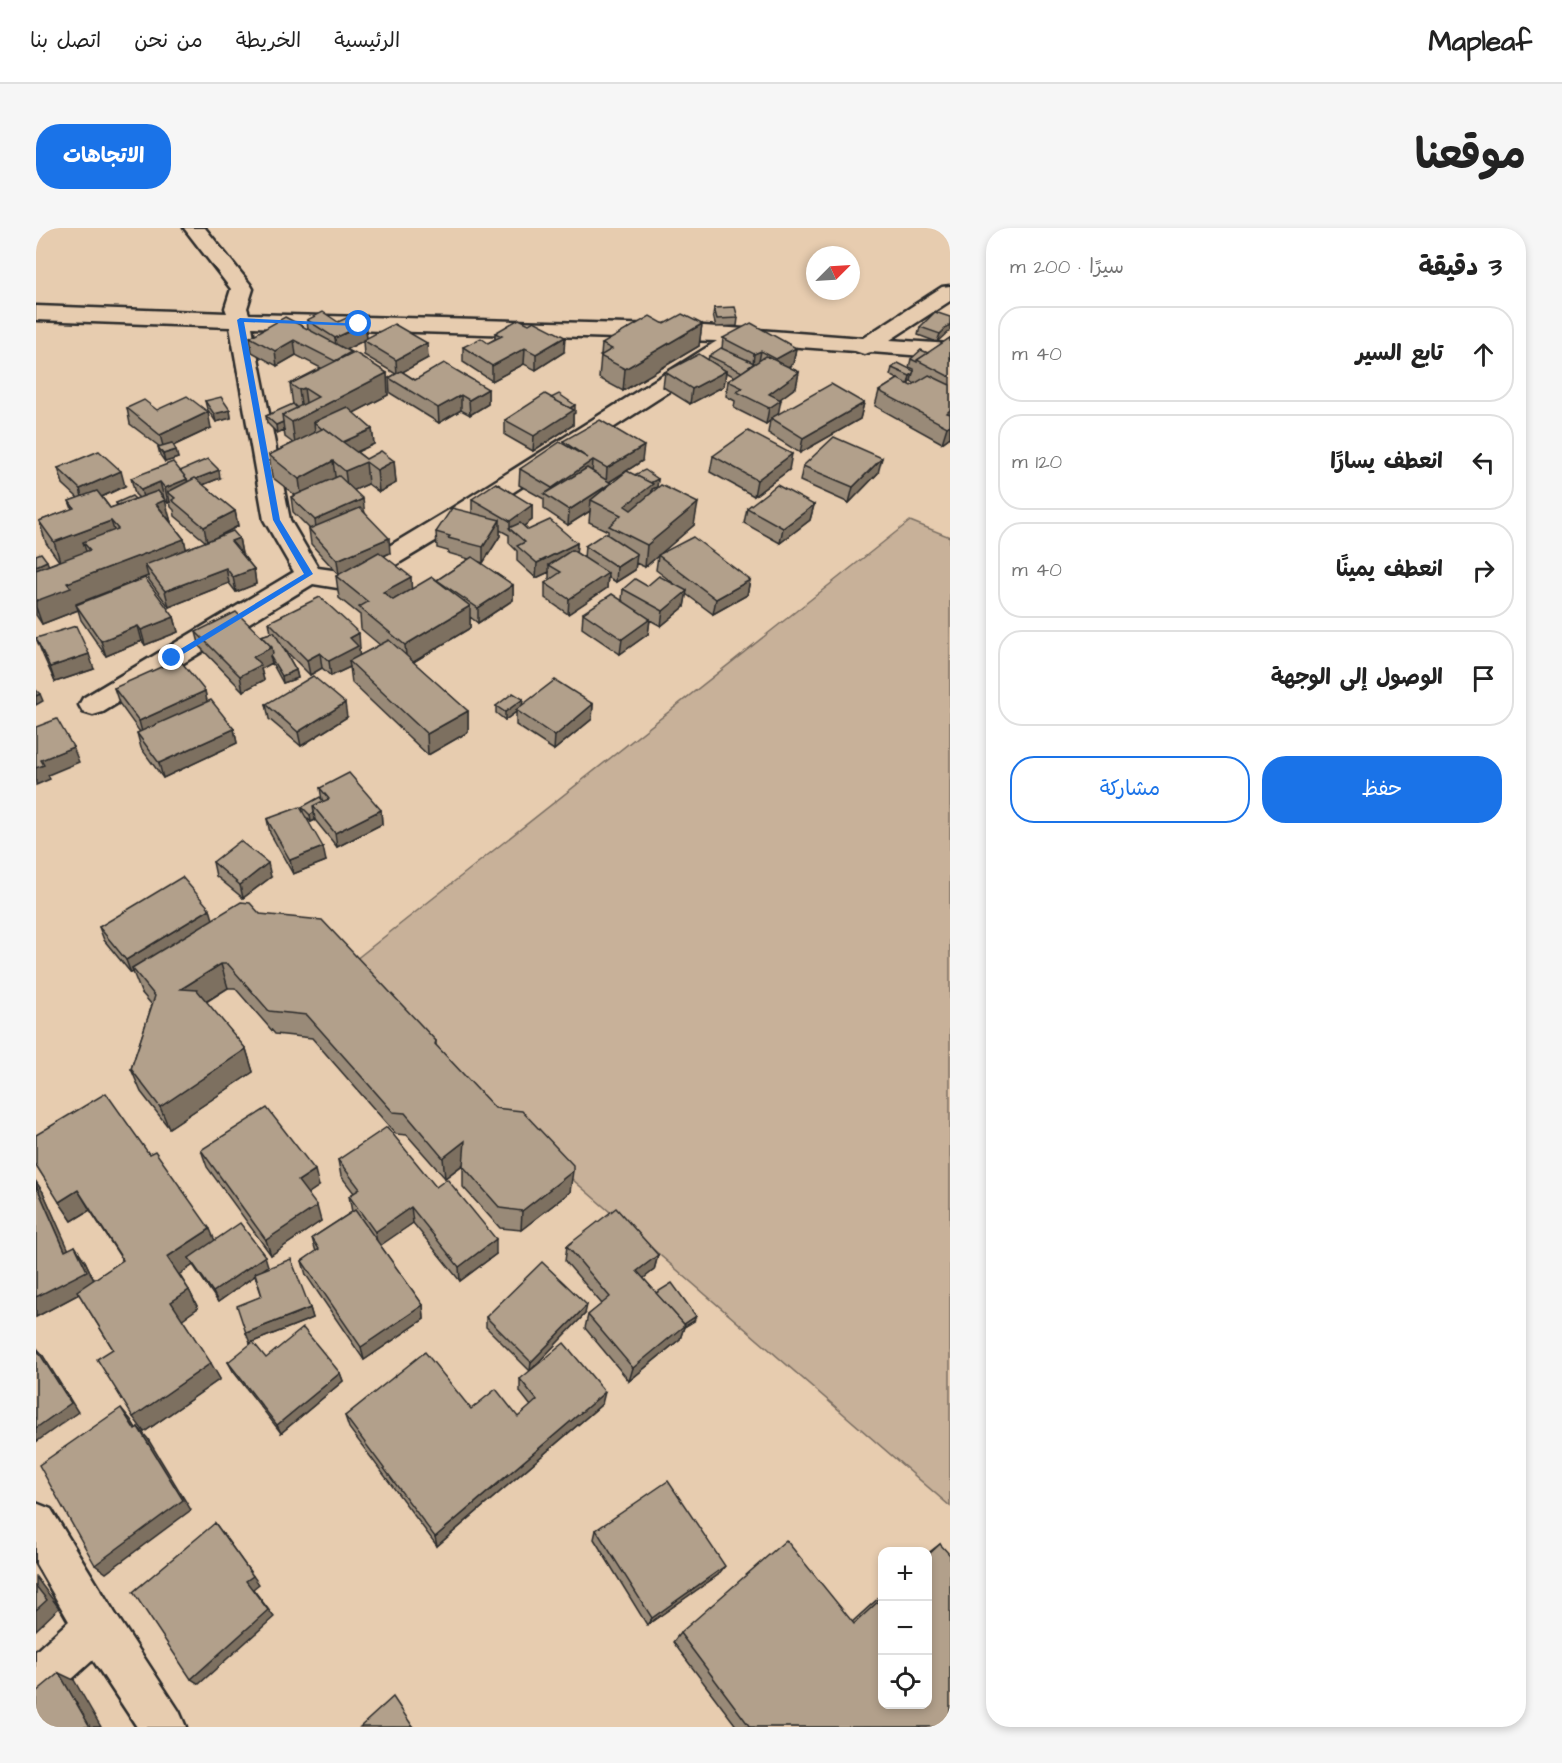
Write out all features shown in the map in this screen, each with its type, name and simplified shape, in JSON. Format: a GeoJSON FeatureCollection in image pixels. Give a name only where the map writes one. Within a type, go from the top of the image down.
{"type":"FeatureCollection","features":[{"type":"Feature","properties":{"kind":"street"},"geometry":{"type":"LineString","coordinates":[[194,228],[242,289],[236,308],[277,520],[309,574]]}},
{"type":"Feature","properties":{"kind":"street"},"geometry":{"type":"LineString","coordinates":[[864,347],[950,292]]}},
{"type":"Feature","properties":{"kind":"street"},"geometry":{"type":"LineString","coordinates":[[36,313],[454,328],[704,333],[864,347],[950,351]]}},
{"type":"Feature","properties":{"kind":"street"},"geometry":{"type":"LineString","coordinates":[[93,705],[309,574],[350,581],[740,336]]}},
{"type":"Feature","properties":{"kind":"street"},"geometry":{"type":"LineString","coordinates":[[36,1524],[97,1626],[163,1727]]}},
{"type":"Feature","properties":{"kind":"street"},"geometry":{"type":"LineString","coordinates":[[36,1681],[97,1626]]}},
{"type":"Feature","properties":{"kind":"shaded area"},"geometry":{"type":"Polygon","coordinates":[[[910,521],[950,537],[950,1506],[336,975],[910,521]]]}},
{"type":"Feature","properties":{"kind":"building"},"geometry":{"type":"Polygon","coordinates":[[[735,307],[738,318],[717,319],[714,308],[735,307]]]}},
{"type":"Feature","properties":{"kind":"building"},"geometry":{"type":"Polygon","coordinates":[[[323,312],[338,322],[353,315],[365,324],[335,338],[307,320],[323,312]]]}},
{"type":"Feature","properties":{"kind":"building"},"geometry":{"type":"Polygon","coordinates":[[[935,312],[950,317],[950,324],[940,334],[920,327],[935,312]]]}},
{"type":"Feature","properties":{"kind":"building"},"geometry":{"type":"Polygon","coordinates":[[[682,314],[702,324],[625,369],[600,356],[612,349],[602,344],[650,316],[664,324],[682,314]]]}},
{"type":"Feature","properties":{"kind":"building"},"geometry":{"type":"Polygon","coordinates":[[[285,317],[351,352],[335,361],[294,340],[275,351],[250,337],[285,317]]]}},
{"type":"Feature","properties":{"kind":"building"},"geometry":{"type":"Polygon","coordinates":[[[519,319],[529,324],[534,321],[565,337],[536,354],[525,348],[492,366],[463,347],[481,338],[488,343],[502,336],[495,333],[519,319]]]}},
{"type":"Feature","properties":{"kind":"building"},"geometry":{"type":"Polygon","coordinates":[[[751,323],[796,348],[776,359],[761,351],[754,354],[723,338],[751,323]]]}},
{"type":"Feature","properties":{"kind":"building"},"geometry":{"type":"Polygon","coordinates":[[[394,324],[427,343],[396,360],[363,340],[394,324]]]}},
{"type":"Feature","properties":{"kind":"building"},"geometry":{"type":"Polygon","coordinates":[[[950,338],[950,377],[917,360],[950,338]]]}},
{"type":"Feature","properties":{"kind":"building"},"geometry":{"type":"Polygon","coordinates":[[[721,348],[754,363],[742,372],[709,356],[721,348]]]}},
{"type":"Feature","properties":{"kind":"building"},"geometry":{"type":"Polygon","coordinates":[[[921,350],[928,353],[917,362],[911,359],[921,350]]]}},
{"type":"Feature","properties":{"kind":"building"},"geometry":{"type":"Polygon","coordinates":[[[354,352],[387,373],[292,422],[282,415],[318,397],[304,388],[299,390],[290,384],[354,352]]]}},
{"type":"Feature","properties":{"kind":"building"},"geometry":{"type":"Polygon","coordinates":[[[699,354],[726,371],[692,389],[665,372],[699,354]]]}},
{"type":"Feature","properties":{"kind":"building"},"geometry":{"type":"Polygon","coordinates":[[[766,356],[799,372],[769,394],[781,400],[769,408],[737,392],[743,388],[728,381],[766,356]]]}},
{"type":"Feature","properties":{"kind":"building"},"geometry":{"type":"Polygon","coordinates":[[[444,363],[488,389],[469,400],[461,395],[438,408],[389,378],[401,371],[415,380],[444,363]]]}},
{"type":"Feature","properties":{"kind":"building"},"geometry":{"type":"Polygon","coordinates":[[[898,363],[914,371],[913,373],[910,376],[892,368],[898,363]]]}},
{"type":"Feature","properties":{"kind":"building"},"geometry":{"type":"Polygon","coordinates":[[[929,375],[950,385],[950,410],[947,413],[950,414],[950,425],[947,427],[879,391],[898,379],[911,386],[929,375]]]}},
{"type":"Feature","properties":{"kind":"building"},"geometry":{"type":"Polygon","coordinates":[[[831,384],[864,403],[803,438],[771,418],[831,384]]]}},
{"type":"Feature","properties":{"kind":"building"},"geometry":{"type":"Polygon","coordinates":[[[545,394],[574,410],[534,436],[505,420],[545,394]]]}},
{"type":"Feature","properties":{"kind":"building"},"geometry":{"type":"Polygon","coordinates":[[[559,394],[575,405],[570,408],[551,398],[559,394]]]}},
{"type":"Feature","properties":{"kind":"building"},"geometry":{"type":"Polygon","coordinates":[[[187,396],[208,412],[160,435],[127,408],[144,400],[157,410],[187,396]]]}},
{"type":"Feature","properties":{"kind":"building"},"geometry":{"type":"Polygon","coordinates":[[[221,397],[230,410],[214,414],[205,401],[221,397]]]}},
{"type":"Feature","properties":{"kind":"building"},"geometry":{"type":"Polygon","coordinates":[[[293,404],[297,408],[282,415],[283,422],[276,425],[266,416],[293,404]]]}},
{"type":"Feature","properties":{"kind":"building"},"geometry":{"type":"Polygon","coordinates":[[[347,407],[372,429],[343,442],[314,422],[347,407]]]}},
{"type":"Feature","properties":{"kind":"building"},"geometry":{"type":"Polygon","coordinates":[[[600,420],[644,446],[607,468],[593,460],[552,488],[520,469],[560,442],[588,458],[563,441],[600,420]]]}},
{"type":"Feature","properties":{"kind":"building"},"geometry":{"type":"Polygon","coordinates":[[[324,428],[366,459],[381,451],[394,461],[377,470],[366,462],[345,471],[333,461],[299,479],[269,455],[324,428]]]}},
{"type":"Feature","properties":{"kind":"building"},"geometry":{"type":"Polygon","coordinates":[[[748,431],[792,454],[757,480],[713,456],[748,431]]]}},
{"type":"Feature","properties":{"kind":"building"},"geometry":{"type":"Polygon","coordinates":[[[834,437],[882,458],[853,487],[803,466],[834,437]]]}},
{"type":"Feature","properties":{"kind":"building"},"geometry":{"type":"Polygon","coordinates":[[[172,443],[176,450],[163,454],[158,447],[172,443]]]}},
{"type":"Feature","properties":{"kind":"building"},"geometry":{"type":"Polygon","coordinates":[[[99,451],[121,471],[80,489],[58,468],[99,451]]]}},
{"type":"Feature","properties":{"kind":"building"},"geometry":{"type":"Polygon","coordinates":[[[208,459],[219,470],[188,482],[180,471],[208,459]]]}},
{"type":"Feature","properties":{"kind":"building"},"geometry":{"type":"Polygon","coordinates":[[[173,462],[187,479],[165,488],[160,482],[141,490],[131,478],[173,462]]]}},
{"type":"Feature","properties":{"kind":"building"},"geometry":{"type":"Polygon","coordinates":[[[587,468],[611,483],[569,510],[544,494],[587,468]]]}},
{"type":"Feature","properties":{"kind":"building"},"geometry":{"type":"Polygon","coordinates":[[[645,470],[658,479],[650,483],[634,475],[645,470]]]}},
{"type":"Feature","properties":{"kind":"building"},"geometry":{"type":"Polygon","coordinates":[[[627,471],[653,484],[625,506],[631,510],[661,485],[698,503],[647,545],[609,526],[621,515],[591,500],[627,471]]]}},
{"type":"Feature","properties":{"kind":"building"},"geometry":{"type":"Polygon","coordinates":[[[339,476],[363,499],[315,520],[291,497],[339,476]]]}},
{"type":"Feature","properties":{"kind":"building"},"geometry":{"type":"Polygon","coordinates":[[[195,478],[235,511],[204,527],[172,500],[175,498],[168,492],[195,478]]]}},
{"type":"Feature","properties":{"kind":"building"},"geometry":{"type":"Polygon","coordinates":[[[496,483],[532,505],[510,521],[472,499],[496,483]]]}},
{"type":"Feature","properties":{"kind":"building"},"geometry":{"type":"Polygon","coordinates":[[[777,485],[814,505],[783,528],[747,508],[777,485]]]}},
{"type":"Feature","properties":{"kind":"building"},"geometry":{"type":"Polygon","coordinates":[[[97,491],[110,508],[158,491],[165,500],[156,504],[184,539],[67,583],[71,588],[36,601],[36,570],[90,550],[83,542],[118,529],[111,521],[54,542],[39,521],[74,508],[69,501],[97,491]]]}},
{"type":"Feature","properties":{"kind":"building"},"geometry":{"type":"Polygon","coordinates":[[[132,496],[135,499],[118,505],[116,503],[132,496]]]}},
{"type":"Feature","properties":{"kind":"building"},"geometry":{"type":"Polygon","coordinates":[[[360,508],[389,538],[337,560],[309,529],[360,508]]]}},
{"type":"Feature","properties":{"kind":"building"},"geometry":{"type":"Polygon","coordinates":[[[452,508],[500,520],[483,547],[448,538],[450,536],[436,532],[452,508]]]}},
{"type":"Feature","properties":{"kind":"building"},"geometry":{"type":"Polygon","coordinates":[[[550,520],[577,543],[537,563],[517,546],[525,542],[509,528],[520,523],[528,530],[550,520]]]}},
{"type":"Feature","properties":{"kind":"building"},"geometry":{"type":"Polygon","coordinates":[[[233,531],[239,538],[231,541],[254,569],[233,577],[226,568],[165,591],[145,565],[233,531]]]}},
{"type":"Feature","properties":{"kind":"building"},"geometry":{"type":"Polygon","coordinates":[[[605,533],[637,554],[617,567],[585,546],[605,533]]]}},
{"type":"Feature","properties":{"kind":"building"},"geometry":{"type":"Polygon","coordinates":[[[693,537],[750,580],[716,599],[658,555],[693,537]]]}},
{"type":"Feature","properties":{"kind":"building"},"geometry":{"type":"Polygon","coordinates":[[[572,550],[608,573],[569,599],[545,583],[561,572],[549,565],[572,550]]]}},
{"type":"Feature","properties":{"kind":"building"},"geometry":{"type":"Polygon","coordinates":[[[379,552],[411,577],[383,592],[393,600],[432,577],[470,606],[405,645],[359,607],[368,602],[336,576],[379,552]]]}},
{"type":"Feature","properties":{"kind":"building"},"geometry":{"type":"Polygon","coordinates":[[[41,553],[47,561],[36,566],[36,555],[41,553]]]}},
{"type":"Feature","properties":{"kind":"building"},"geometry":{"type":"Polygon","coordinates":[[[472,557],[513,585],[478,608],[437,580],[472,557]]]}},
{"type":"Feature","properties":{"kind":"building"},"geometry":{"type":"Polygon","coordinates":[[[659,576],[687,591],[663,611],[623,589],[635,579],[647,586],[659,576]]]}},
{"type":"Feature","properties":{"kind":"building"},"geometry":{"type":"Polygon","coordinates":[[[145,578],[174,617],[141,630],[138,626],[101,641],[76,605],[145,578]]]}},
{"type":"Feature","properties":{"kind":"building"},"geometry":{"type":"Polygon","coordinates":[[[612,594],[650,619],[622,639],[583,613],[612,594]]]}},
{"type":"Feature","properties":{"kind":"building"},"geometry":{"type":"Polygon","coordinates":[[[320,597],[359,633],[350,638],[358,646],[329,661],[320,653],[307,660],[269,622],[320,597]]]}},
{"type":"Feature","properties":{"kind":"building"},"geometry":{"type":"Polygon","coordinates":[[[236,612],[272,647],[253,657],[261,665],[240,676],[196,632],[236,612]]]}},
{"type":"Feature","properties":{"kind":"building"},"geometry":{"type":"Polygon","coordinates":[[[76,626],[89,654],[50,667],[36,638],[76,626]]]}},
{"type":"Feature","properties":{"kind":"building"},"geometry":{"type":"Polygon","coordinates":[[[274,632],[296,670],[282,676],[270,656],[273,654],[272,647],[261,636],[274,632]]]}},
{"type":"Feature","properties":{"kind":"building"},"geometry":{"type":"Polygon","coordinates":[[[389,640],[468,711],[427,734],[349,661],[389,640]]]}},
{"type":"Feature","properties":{"kind":"building"},"geometry":{"type":"Polygon","coordinates":[[[179,659],[205,691],[139,721],[114,688],[179,659]]]}},
{"type":"Feature","properties":{"kind":"building"},"geometry":{"type":"Polygon","coordinates":[[[313,676],[345,703],[298,732],[266,704],[313,676]]]}},
{"type":"Feature","properties":{"kind":"building"},"geometry":{"type":"Polygon","coordinates":[[[555,680],[593,704],[555,736],[516,710],[555,680]]]}},
{"type":"Feature","properties":{"kind":"building"},"geometry":{"type":"Polygon","coordinates":[[[513,693],[523,699],[505,712],[496,706],[513,693]]]}},
{"type":"Feature","properties":{"kind":"building"},"geometry":{"type":"Polygon","coordinates":[[[211,700],[234,729],[159,763],[137,733],[211,700]]]}},
{"type":"Feature","properties":{"kind":"building"},"geometry":{"type":"Polygon","coordinates":[[[57,719],[73,747],[41,760],[44,765],[36,768],[36,727],[57,719]]]}},
{"type":"Feature","properties":{"kind":"building"},"geometry":{"type":"Polygon","coordinates":[[[349,773],[381,810],[335,833],[313,806],[329,799],[320,788],[349,773]]]}},
{"type":"Feature","properties":{"kind":"building"},"geometry":{"type":"Polygon","coordinates":[[[320,797],[323,801],[313,806],[314,812],[310,815],[302,807],[320,797]]]}},
{"type":"Feature","properties":{"kind":"building"},"geometry":{"type":"Polygon","coordinates":[[[300,807],[323,847],[290,860],[267,819],[300,807]]]}},
{"type":"Feature","properties":{"kind":"building"},"geometry":{"type":"Polygon","coordinates":[[[240,841],[268,863],[240,885],[213,862],[240,841]]]}},
{"type":"Feature","properties":{"kind":"building"},"geometry":{"type":"Polygon","coordinates":[[[182,877],[210,909],[126,960],[99,927],[182,877]]]}},
{"type":"Feature","properties":{"kind":"building"},"geometry":{"type":"Polygon","coordinates":[[[241,902],[250,903],[260,914],[322,920],[436,1041],[435,1044],[495,1108],[522,1111],[573,1165],[573,1171],[522,1211],[500,1208],[463,1166],[465,1141],[443,1158],[405,1113],[393,1112],[307,1015],[269,1011],[228,964],[221,964],[181,989],[197,990],[246,1049],[160,1107],[131,1069],[155,996],[132,968],[241,902]]]}},
{"type":"Feature","properties":{"kind":"building"},"geometry":{"type":"Polygon","coordinates":[[[106,1093],[149,1154],[155,1151],[210,1229],[167,1257],[189,1290],[171,1302],[211,1363],[133,1417],[97,1359],[113,1349],[77,1291],[123,1260],[78,1190],[59,1202],[36,1165],[36,1135],[106,1093]]]}},
{"type":"Feature","properties":{"kind":"building"},"geometry":{"type":"Polygon","coordinates":[[[267,1108],[315,1170],[298,1181],[317,1206],[266,1240],[201,1150],[267,1108]]]}},
{"type":"Feature","properties":{"kind":"building"},"geometry":{"type":"Polygon","coordinates":[[[387,1127],[436,1187],[447,1179],[496,1239],[459,1267],[411,1207],[375,1232],[349,1196],[360,1189],[338,1160],[387,1127]]]}},
{"type":"Feature","properties":{"kind":"building"},"geometry":{"type":"Polygon","coordinates":[[[36,1185],[65,1251],[75,1246],[87,1271],[36,1297],[36,1185]]]}},
{"type":"Feature","properties":{"kind":"building"},"geometry":{"type":"Polygon","coordinates":[[[616,1208],[658,1255],[637,1271],[685,1325],[633,1368],[588,1315],[610,1297],[567,1246],[616,1208]]]}},
{"type":"Feature","properties":{"kind":"building"},"geometry":{"type":"Polygon","coordinates":[[[355,1210],[423,1305],[361,1347],[302,1261],[319,1249],[312,1238],[355,1210]]]}},
{"type":"Feature","properties":{"kind":"building"},"geometry":{"type":"Polygon","coordinates":[[[240,1223],[265,1256],[213,1292],[189,1258],[240,1223]]]}},
{"type":"Feature","properties":{"kind":"building"},"geometry":{"type":"Polygon","coordinates":[[[291,1259],[310,1308],[246,1333],[237,1306],[262,1296],[255,1273],[291,1259]]]}},
{"type":"Feature","properties":{"kind":"building"},"geometry":{"type":"Polygon","coordinates":[[[542,1262],[587,1305],[531,1362],[486,1317],[542,1262]]]}},
{"type":"Feature","properties":{"kind":"building"},"geometry":{"type":"Polygon","coordinates":[[[672,1283],[696,1316],[684,1324],[656,1293],[672,1283]]]}},
{"type":"Feature","properties":{"kind":"building"},"geometry":{"type":"Polygon","coordinates":[[[303,1328],[340,1373],[277,1425],[228,1362],[253,1342],[266,1358],[303,1328]]]}},
{"type":"Feature","properties":{"kind":"building"},"geometry":{"type":"Polygon","coordinates":[[[564,1343],[605,1392],[435,1537],[345,1416],[425,1352],[471,1409],[496,1389],[518,1417],[537,1400],[520,1379],[564,1343]]]}},
{"type":"Feature","properties":{"kind":"building"},"geometry":{"type":"Polygon","coordinates":[[[36,1348],[71,1403],[36,1428],[36,1348]]]}},
{"type":"Feature","properties":{"kind":"building"},"geometry":{"type":"Polygon","coordinates":[[[121,1408],[135,1430],[138,1427],[183,1500],[95,1565],[39,1465],[121,1408]]]}},
{"type":"Feature","properties":{"kind":"building"},"geometry":{"type":"Polygon","coordinates":[[[668,1481],[725,1566],[652,1618],[596,1530],[668,1481]]]}},
{"type":"Feature","properties":{"kind":"building"},"geometry":{"type":"Polygon","coordinates":[[[215,1523],[253,1576],[246,1581],[268,1610],[191,1679],[133,1592],[215,1523]]]}},
{"type":"Feature","properties":{"kind":"building"},"geometry":{"type":"Polygon","coordinates":[[[786,1540],[854,1624],[878,1602],[878,1709],[932,1709],[932,1551],[940,1544],[950,1555],[950,1727],[750,1727],[680,1633],[786,1540]]]}},
{"type":"Feature","properties":{"kind":"building"},"geometry":{"type":"Polygon","coordinates":[[[36,1586],[47,1600],[36,1610],[36,1586]]]}},
{"type":"Feature","properties":{"kind":"building"},"geometry":{"type":"Polygon","coordinates":[[[59,1673],[90,1727],[36,1727],[36,1692],[59,1673]]]}},
{"type":"Feature","properties":{"kind":"building"},"geometry":{"type":"Polygon","coordinates":[[[393,1697],[413,1727],[360,1727],[393,1697]]]}},
{"type":"Feature","properties":{"kind":"route"},"geometry":{"type":"LineString","coordinates":[[172,658],[309,574],[277,520],[240,320],[359,324]]}}]}
